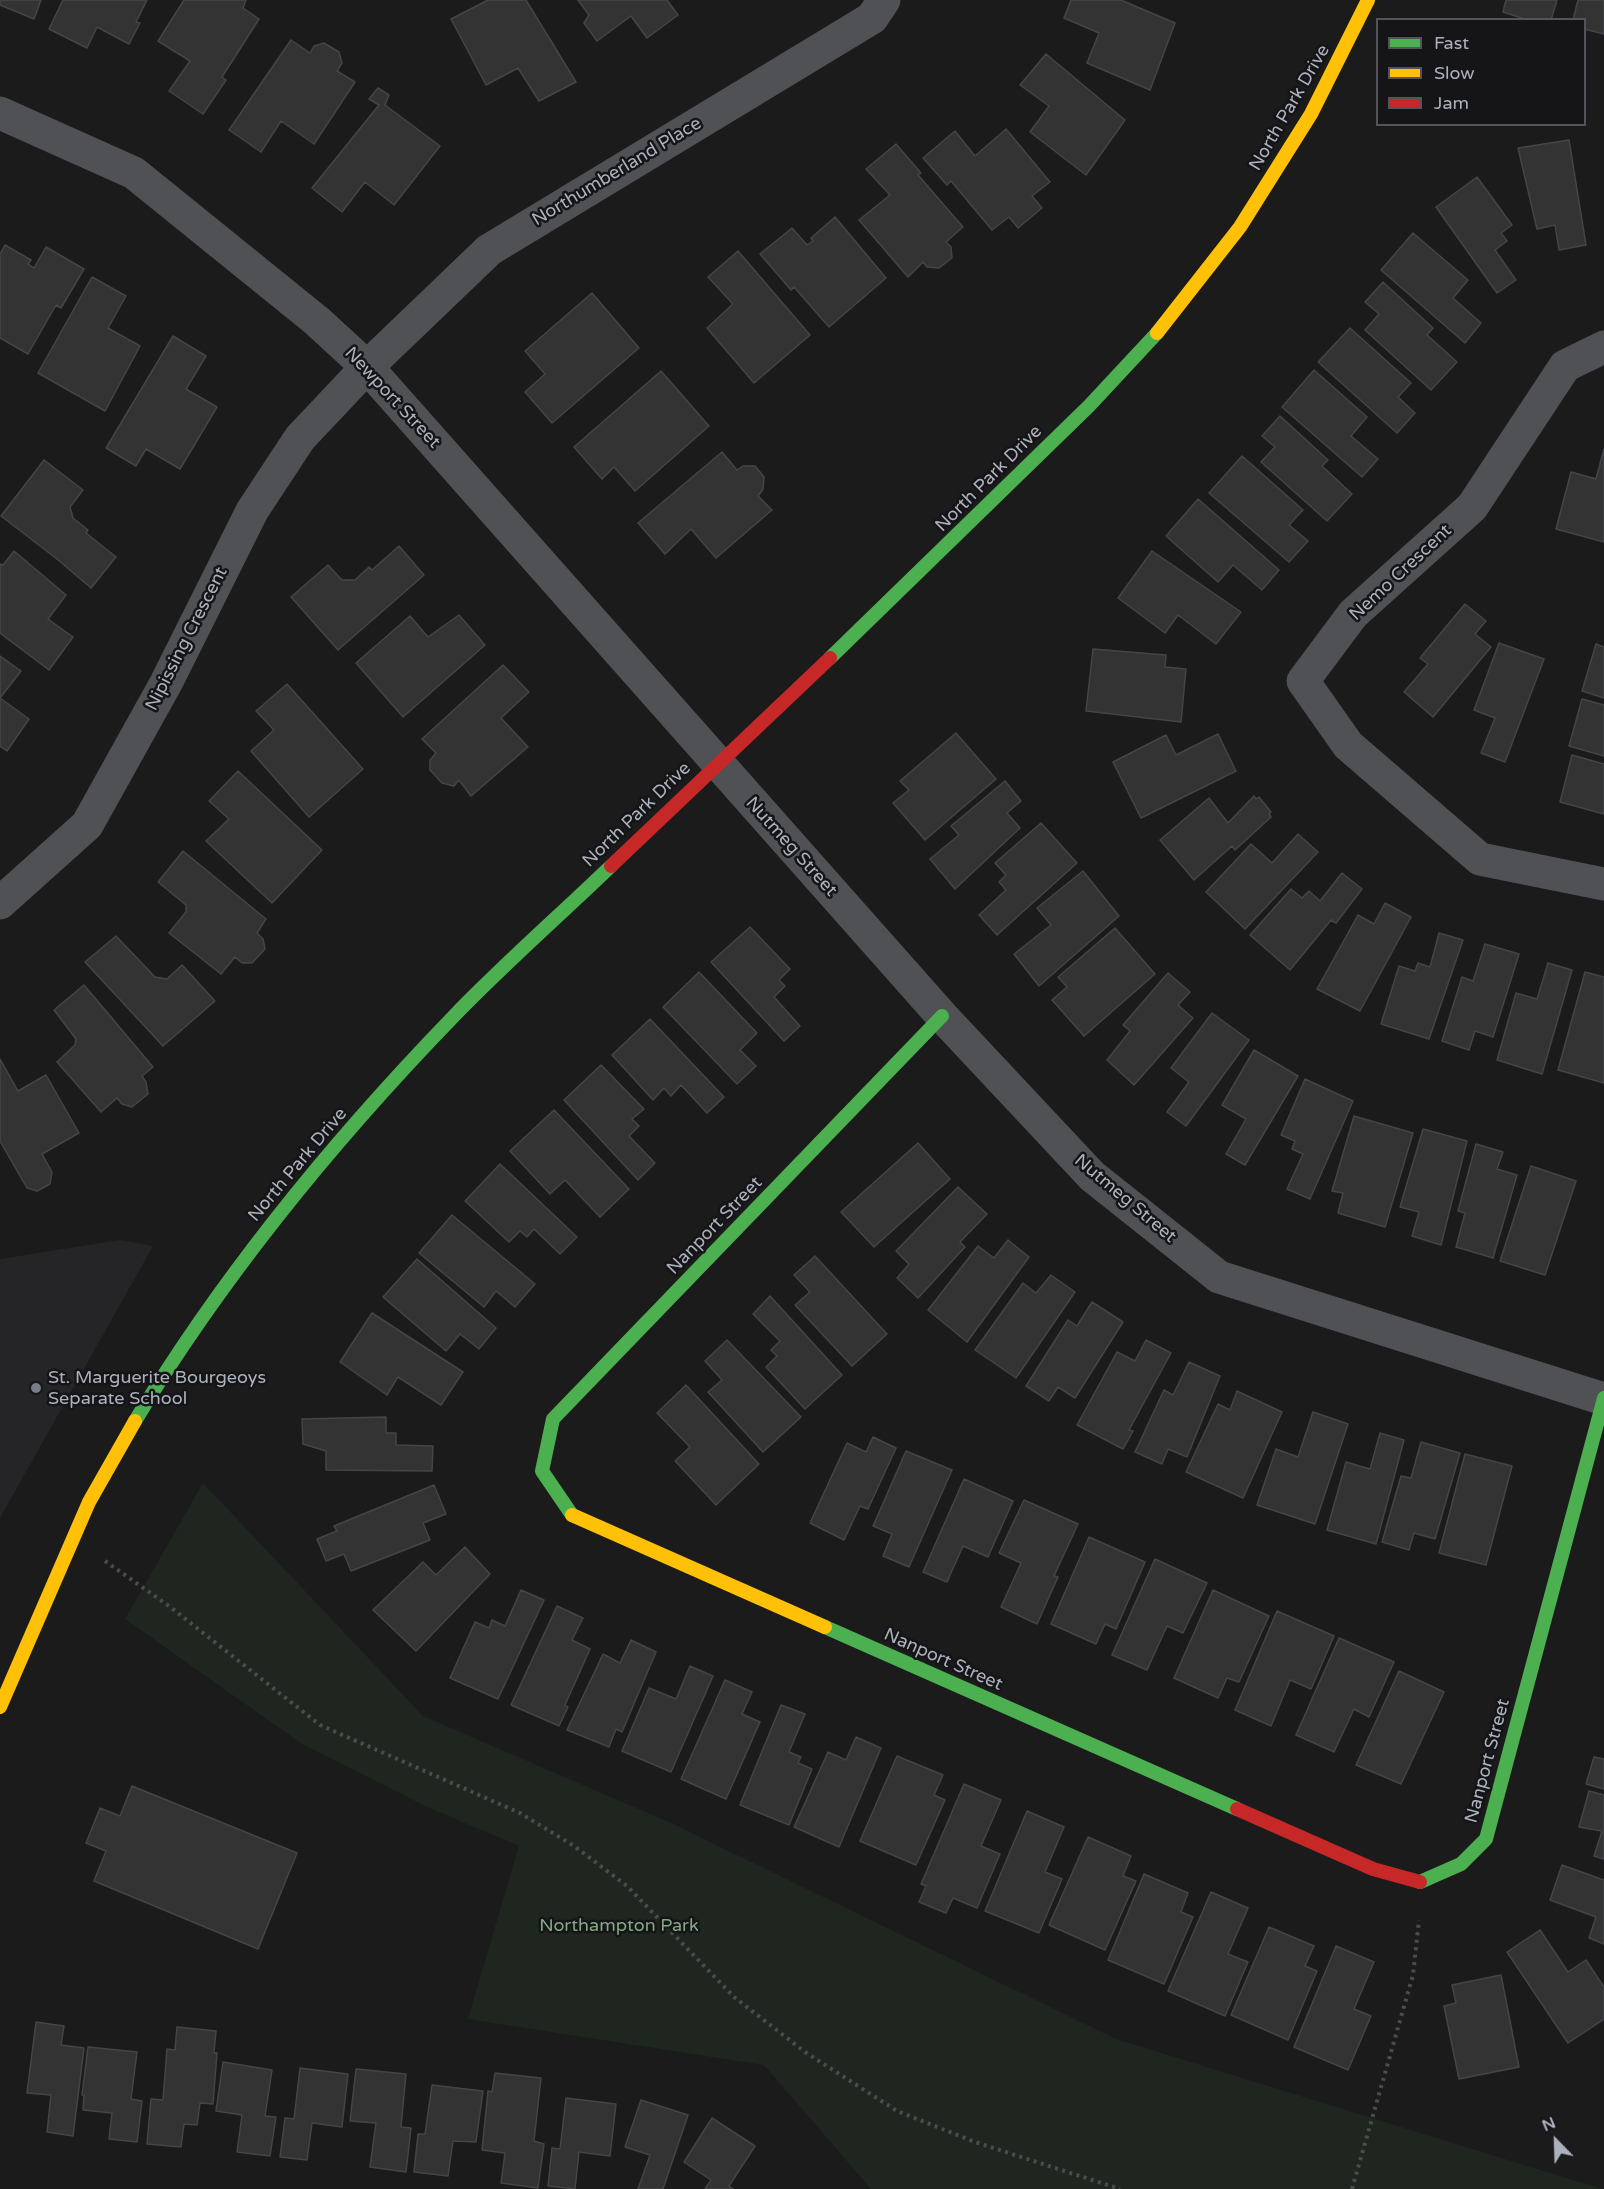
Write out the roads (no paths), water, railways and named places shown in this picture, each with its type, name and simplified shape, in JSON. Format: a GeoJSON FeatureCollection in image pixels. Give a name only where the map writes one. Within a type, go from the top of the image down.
{"type":"FeatureCollection","features":[{"type":"Feature","properties":{"kind":"main road","name":"North Park Drive"},"geometry":{"type":"LineString","coordinates":[[0,1707],[89,1502],[130,1430],[204,1313],[286,1204],[371,1105],[454,1016],[935,557],[1089,406],[1169,320],[1240,226],[1311,114],[1368,0]]}},
{"type":"Feature","properties":{"kind":"main road","name":"Nanport Street"},"geometry":{"type":"LineString","coordinates":[[942,1016],[553,1419],[542,1471],[571,1515],[1362,1865],[1422,1883],[1461,1864],[1486,1839],[1604,1398]]}},
{"type":"Feature","properties":{"kind":"street","name":"Northumberland Place"},"geometry":{"type":"LineString","coordinates":[[367,366],[489,250],[872,18],[884,0]]}},
{"type":"Feature","properties":{"kind":"street","name":"Newport Street"},"geometry":{"type":"LineString","coordinates":[[0,113],[134,173],[317,321],[367,366],[717,764]]}},
{"type":"Feature","properties":{"kind":"street","name":"Nemo Crescent"},"geometry":{"type":"LineString","coordinates":[[1604,347],[1565,366],[1472,507],[1353,614],[1303,681],[1348,745],[1480,859],[1604,884]]}},
{"type":"Feature","properties":{"kind":"street","name":"Nipissing Crescent"},"geometry":{"type":"LineString","coordinates":[[0,903],[87,825],[166,683],[252,512],[300,438],[367,366]]}},
{"type":"Feature","properties":{"kind":"street","name":"Nutmeg Street"},"geometry":{"type":"LineString","coordinates":[[717,764],[942,1016],[1092,1176],[1220,1277],[1604,1398]]}},
{"type":"Feature","properties":{"kind":"place","name":"St. Marguerite Bourgeoys Separate School"},"geometry":{"type":"Point","coordinates":[36,1388]}},
{"type":"Feature","properties":{"kind":"park label","name":"Northampton Park"},"geometry":{"type":"Point","coordinates":[619,1926]}}]}
